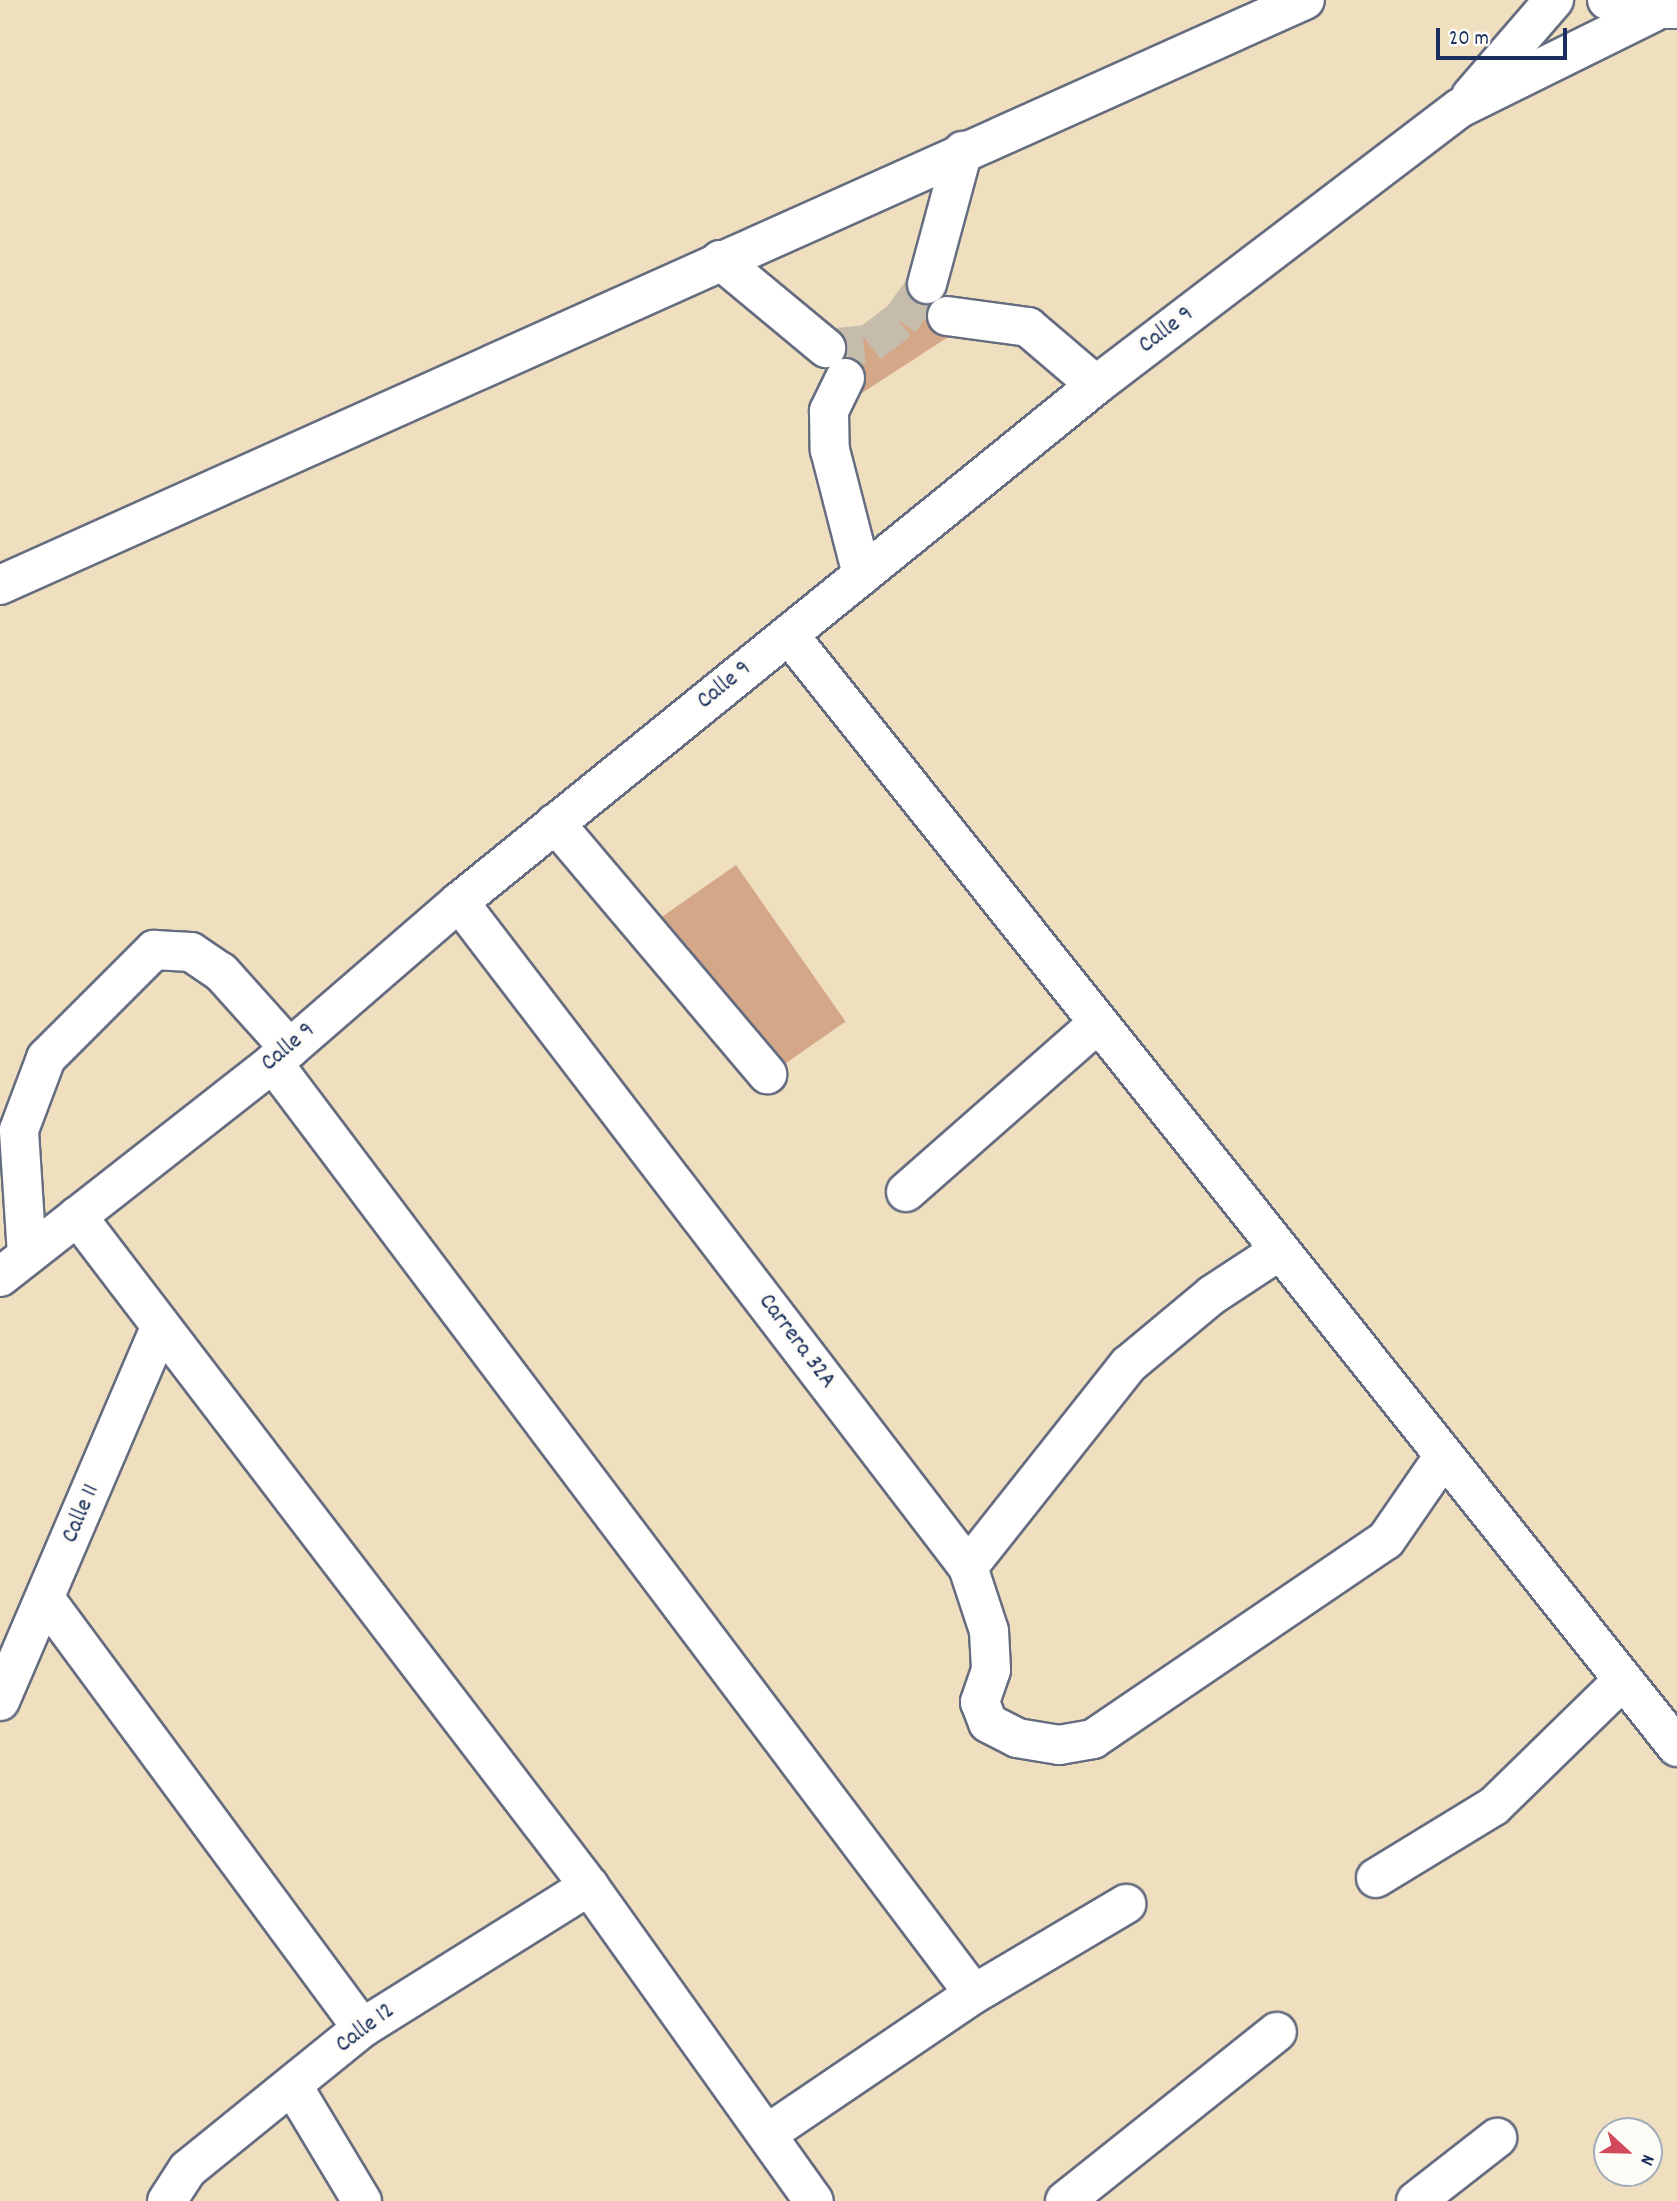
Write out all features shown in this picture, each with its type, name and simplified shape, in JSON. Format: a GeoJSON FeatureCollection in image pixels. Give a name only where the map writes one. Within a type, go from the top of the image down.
{"type":"FeatureCollection","features":[{"type":"Feature","properties":{"kind":"street"},"geometry":{"type":"LineString","coordinates":[[0,585],[963,151],[1305,0]]}},
{"type":"Feature","properties":{"kind":"street","name":"Calle 9"},"geometry":{"type":"LineString","coordinates":[[14,1266],[281,1056],[459,902],[1096,385],[1460,108],[1554,0]]}},
{"type":"Feature","properties":{"kind":"street"},"geometry":{"type":"LineString","coordinates":[[1607,0],[1666,10]]}},
{"type":"Feature","properties":{"kind":"street","name":"Calle 9"},"geometry":{"type":"LineString","coordinates":[[1460,108],[1666,10]]}},
{"type":"Feature","properties":{"kind":"street"},"geometry":{"type":"LineString","coordinates":[[927,284],[963,151]]}},
{"type":"Feature","properties":{"kind":"street"},"geometry":{"type":"LineString","coordinates":[[720,260],[835,363],[829,411],[830,450],[862,575]]}},
{"type":"Feature","properties":{"kind":"street"},"geometry":{"type":"LineString","coordinates":[[947,316],[1028,327],[1096,385]]}},
{"type":"Feature","properties":{"kind":"street"},"geometry":{"type":"LineString","coordinates":[[789,635],[1677,1747]]}},
{"type":"Feature","properties":{"kind":"street"},"geometry":{"type":"LineString","coordinates":[[555,823],[767,1074]]}},
{"type":"Feature","properties":{"kind":"street","name":"Carrera 32A"},"geometry":{"type":"LineString","coordinates":[[459,902],[968,1567],[989,1631],[991,1670],[980,1702],[988,1723],[1017,1738],[1059,1745],[1093,1738],[1386,1540],[1444,1457]]}},
{"type":"Feature","properties":{"kind":"street"},"geometry":{"type":"LineString","coordinates":[[14,1266],[19,1130],[46,1058],[154,950],[191,952],[221,972],[974,1994]]}},
{"type":"Feature","properties":{"kind":"street"},"geometry":{"type":"LineString","coordinates":[[906,1192],[1097,1024]]}},
{"type":"Feature","properties":{"kind":"street"},"geometry":{"type":"LineString","coordinates":[[77,1216],[589,1886],[770,2132],[814,2201]]}},
{"type":"Feature","properties":{"kind":"street"},"geometry":{"type":"LineString","coordinates":[[968,1567],[1128,1365],[1212,1295],[1279,1251]]}},
{"type":"Feature","properties":{"kind":"street","name":"Calle 11"},"geometry":{"type":"LineString","coordinates":[[0,1701],[46,1600],[160,1326]]}},
{"type":"Feature","properties":{"kind":"street"},"geometry":{"type":"LineString","coordinates":[[46,1600],[362,2028]]}},
{"type":"Feature","properties":{"kind":"street"},"geometry":{"type":"LineString","coordinates":[[1376,1878],[1494,1806],[1623,1679]]}},
{"type":"Feature","properties":{"kind":"street","name":"Calle 12"},"geometry":{"type":"LineString","coordinates":[[167,2201],[188,2169],[294,2088],[362,2028],[589,1886]]}},
{"type":"Feature","properties":{"kind":"street"},"geometry":{"type":"LineString","coordinates":[[770,2132],[974,1994],[1126,1904]]}},
{"type":"Feature","properties":{"kind":"street"},"geometry":{"type":"LineString","coordinates":[[1065,2201],[1277,2032]]}},
{"type":"Feature","properties":{"kind":"street"},"geometry":{"type":"LineString","coordinates":[[294,2088],[362,2201]]}},
{"type":"Feature","properties":{"kind":"street"},"geometry":{"type":"LineString","coordinates":[[1416,2201],[1497,2138]]}},
{"type":"Feature","properties":{"kind":"building"},"geometry":{"type":"Polygon","coordinates":[[[927,284],[957,331],[857,396],[826,349],[927,284]]]}},
{"type":"Feature","properties":{"kind":"building"},"geometry":{"type":"Polygon","coordinates":[[[736,865],[846,1021],[769,1075],[660,918],[736,865]]]}},
{"type":"Feature","properties":{"kind":"tunnel"},"geometry":{"type":"LineString","coordinates":[[826,348],[869,344],[900,321],[927,284]]}}]}
